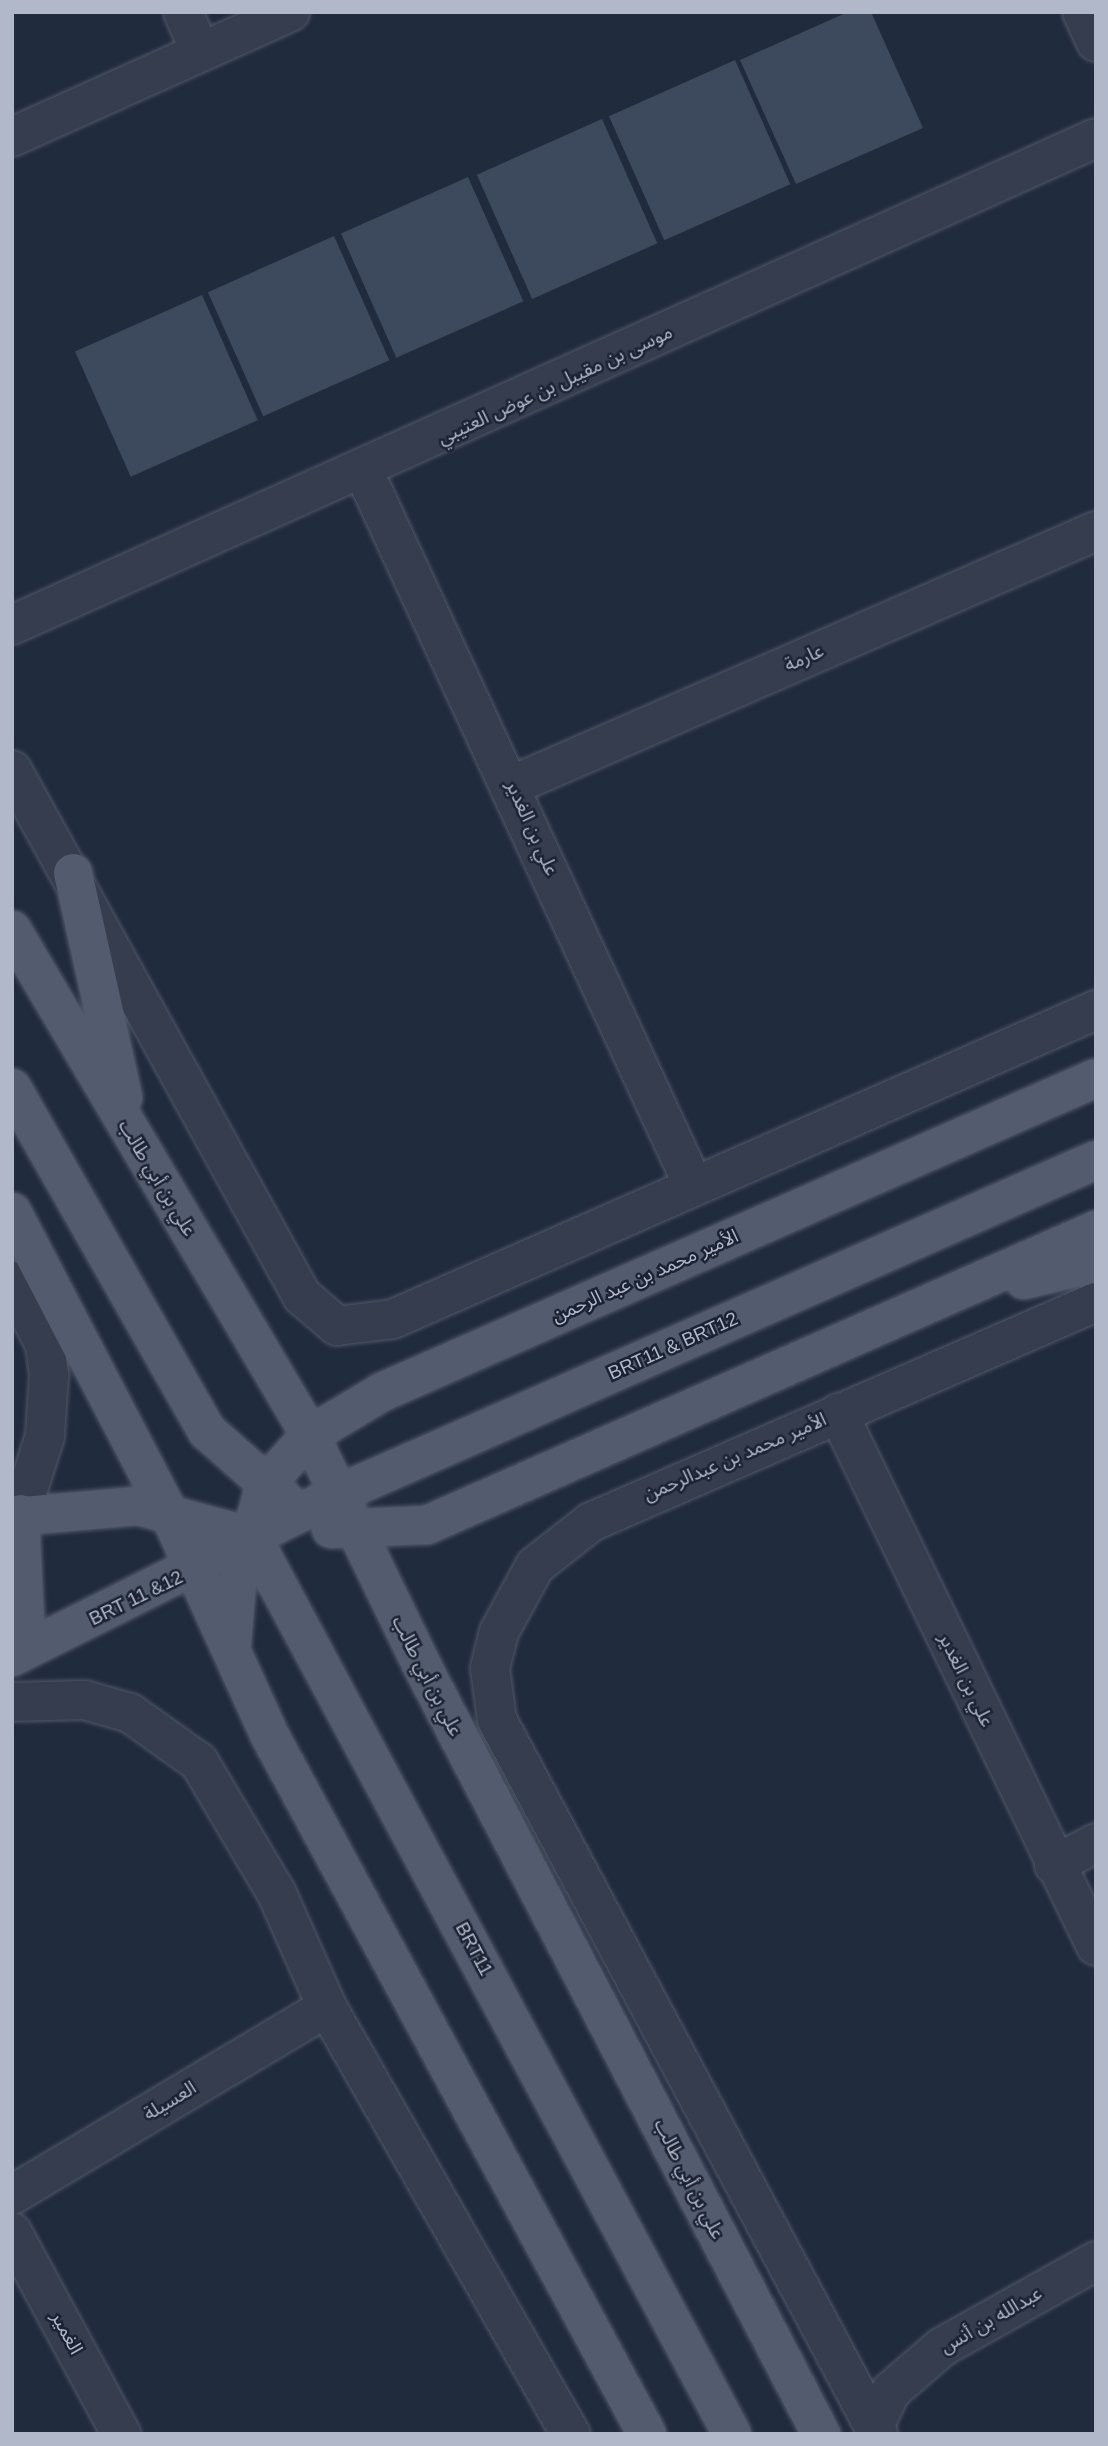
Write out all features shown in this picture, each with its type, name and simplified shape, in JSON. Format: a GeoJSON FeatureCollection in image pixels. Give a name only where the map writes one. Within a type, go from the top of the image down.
{"type":"FeatureCollection","features":[{"type":"Feature","properties":{"kind":"main road"},"geometry":{"type":"LineString","coordinates":[[73,873],[131,1133]]}},
{"type":"Feature","properties":{"kind":"main road","name":"علي بن أبي طالب"},"geometry":{"type":"LineString","coordinates":[[12,930],[310,1435],[331,1511],[821,2434]]}},
{"type":"Feature","properties":{"kind":"main road","name":"الأمير محمد بن عبد الرحمن"},"geometry":{"type":"LineString","coordinates":[[232,1646],[237,1584],[265,1485],[310,1435],[382,1392],[1096,1077]]}},
{"type":"Feature","properties":{"kind":"main road"},"geometry":{"type":"LineString","coordinates":[[12,1088],[207,1431],[265,1485],[331,1511],[427,1525],[1096,1230]]}},
{"type":"Feature","properties":{"kind":"main road","name":"BRT11 & BRT12"},"geometry":{"type":"LineString","coordinates":[[331,1511],[1096,1160]]}},
{"type":"Feature","properties":{"kind":"main road"},"geometry":{"type":"LineString","coordinates":[[12,1212],[172,1520],[232,1646],[270,1736],[647,2434]]}},
{"type":"Feature","properties":{"kind":"main road"},"geometry":{"type":"LineString","coordinates":[[937,1300],[1096,1263]]}},
{"type":"Feature","properties":{"kind":"main road"},"geometry":{"type":"LineString","coordinates":[[16,1515],[138,1506],[172,1520],[251,1537],[331,1511]]}},
{"type":"Feature","properties":{"kind":"main road","name":"BRT 11 &12"},"geometry":{"type":"LineString","coordinates":[[15,1656],[25,1618],[16,1515]]}},
{"type":"Feature","properties":{"kind":"main road","name":"BRT 11 &12"},"geometry":{"type":"LineString","coordinates":[[15,1656],[196,1569],[251,1537]]}},
{"type":"Feature","properties":{"kind":"main road","name":"BRT11"},"geometry":{"type":"LineString","coordinates":[[251,1537],[732,2434]]}},
{"type":"Feature","properties":{"kind":"street"},"geometry":{"type":"LineString","coordinates":[[183,12],[200,51]]}},
{"type":"Feature","properties":{"kind":"street"},"geometry":{"type":"LineString","coordinates":[[12,137],[290,12]]}},
{"type":"Feature","properties":{"kind":"street"},"geometry":{"type":"LineString","coordinates":[[1083,12],[1096,42]]}},
{"type":"Feature","properties":{"kind":"street","name":"موسى بن مقيبل بن عوض العتيبي"},"geometry":{"type":"LineString","coordinates":[[12,625],[364,472],[1096,138]]}},
{"type":"Feature","properties":{"kind":"street","name":"علي بن الغدير"},"geometry":{"type":"LineString","coordinates":[[364,472],[513,785],[694,1186]]}},
{"type":"Feature","properties":{"kind":"street","name":"عارمة"},"geometry":{"type":"LineString","coordinates":[[513,785],[1096,531]]}},
{"type":"Feature","properties":{"kind":"street"},"geometry":{"type":"LineString","coordinates":[[12,770],[73,873],[302,1296],[337,1326],[393,1319],[1096,1010]]}},
{"type":"Feature","properties":{"kind":"street"},"geometry":{"type":"LineString","coordinates":[[12,1281],[45,1345],[49,1376],[45,1436],[16,1515]]}},
{"type":"Feature","properties":{"kind":"street","name":"الأمير محمد بن عبدالرحمن"},"geometry":{"type":"LineString","coordinates":[[867,2431],[729,2155],[497,1720],[490,1668],[499,1632],[535,1566],[591,1522],[1096,1302]]}},
{"type":"Feature","properties":{"kind":"street","name":"علي بن الغدير"},"geometry":{"type":"LineString","coordinates":[[838,1413],[1054,1865],[1096,1946]]}},
{"type":"Feature","properties":{"kind":"street"},"geometry":{"type":"LineString","coordinates":[[12,1702],[84,1700],[130,1713],[199,1762],[277,1894],[327,2007],[571,2434]]}},
{"type":"Feature","properties":{"kind":"street"},"geometry":{"type":"LineString","coordinates":[[1054,1865],[1096,1843]]}},
{"type":"Feature","properties":{"kind":"street","name":"العسيلة"},"geometry":{"type":"LineString","coordinates":[[12,2195],[327,2007]]}},
{"type":"Feature","properties":{"kind":"street","name":"الغمير"},"geometry":{"type":"LineString","coordinates":[[12,2232],[121,2434]]}},
{"type":"Feature","properties":{"kind":"street","name":"عبدالله بن أنس"},"geometry":{"type":"LineString","coordinates":[[867,2431],[891,2391],[942,2347],[1096,2261]]}},
{"type":"Feature","properties":{"kind":"building"},"geometry":{"type":"Polygon","coordinates":[[[848,12],[871,12],[923,128],[796,184],[740,60],[848,12]]]}},
{"type":"Feature","properties":{"kind":"building"},"geometry":{"type":"Polygon","coordinates":[[[735,60],[790,184],[664,240],[609,116],[735,60]]]}},
{"type":"Feature","properties":{"kind":"building"},"geometry":{"type":"Polygon","coordinates":[[[602,119],[657,243],[532,299],[477,175],[602,119]]]}},
{"type":"Feature","properties":{"kind":"building"},"geometry":{"type":"Polygon","coordinates":[[[468,177],[523,301],[396,358],[341,234],[468,177]]]}},
{"type":"Feature","properties":{"kind":"building"},"geometry":{"type":"Polygon","coordinates":[[[334,236],[389,360],[263,416],[208,292],[334,236]]]}},
{"type":"Feature","properties":{"kind":"building"},"geometry":{"type":"Polygon","coordinates":[[[202,295],[258,420],[131,477],[75,352],[202,295]]]}}]}
